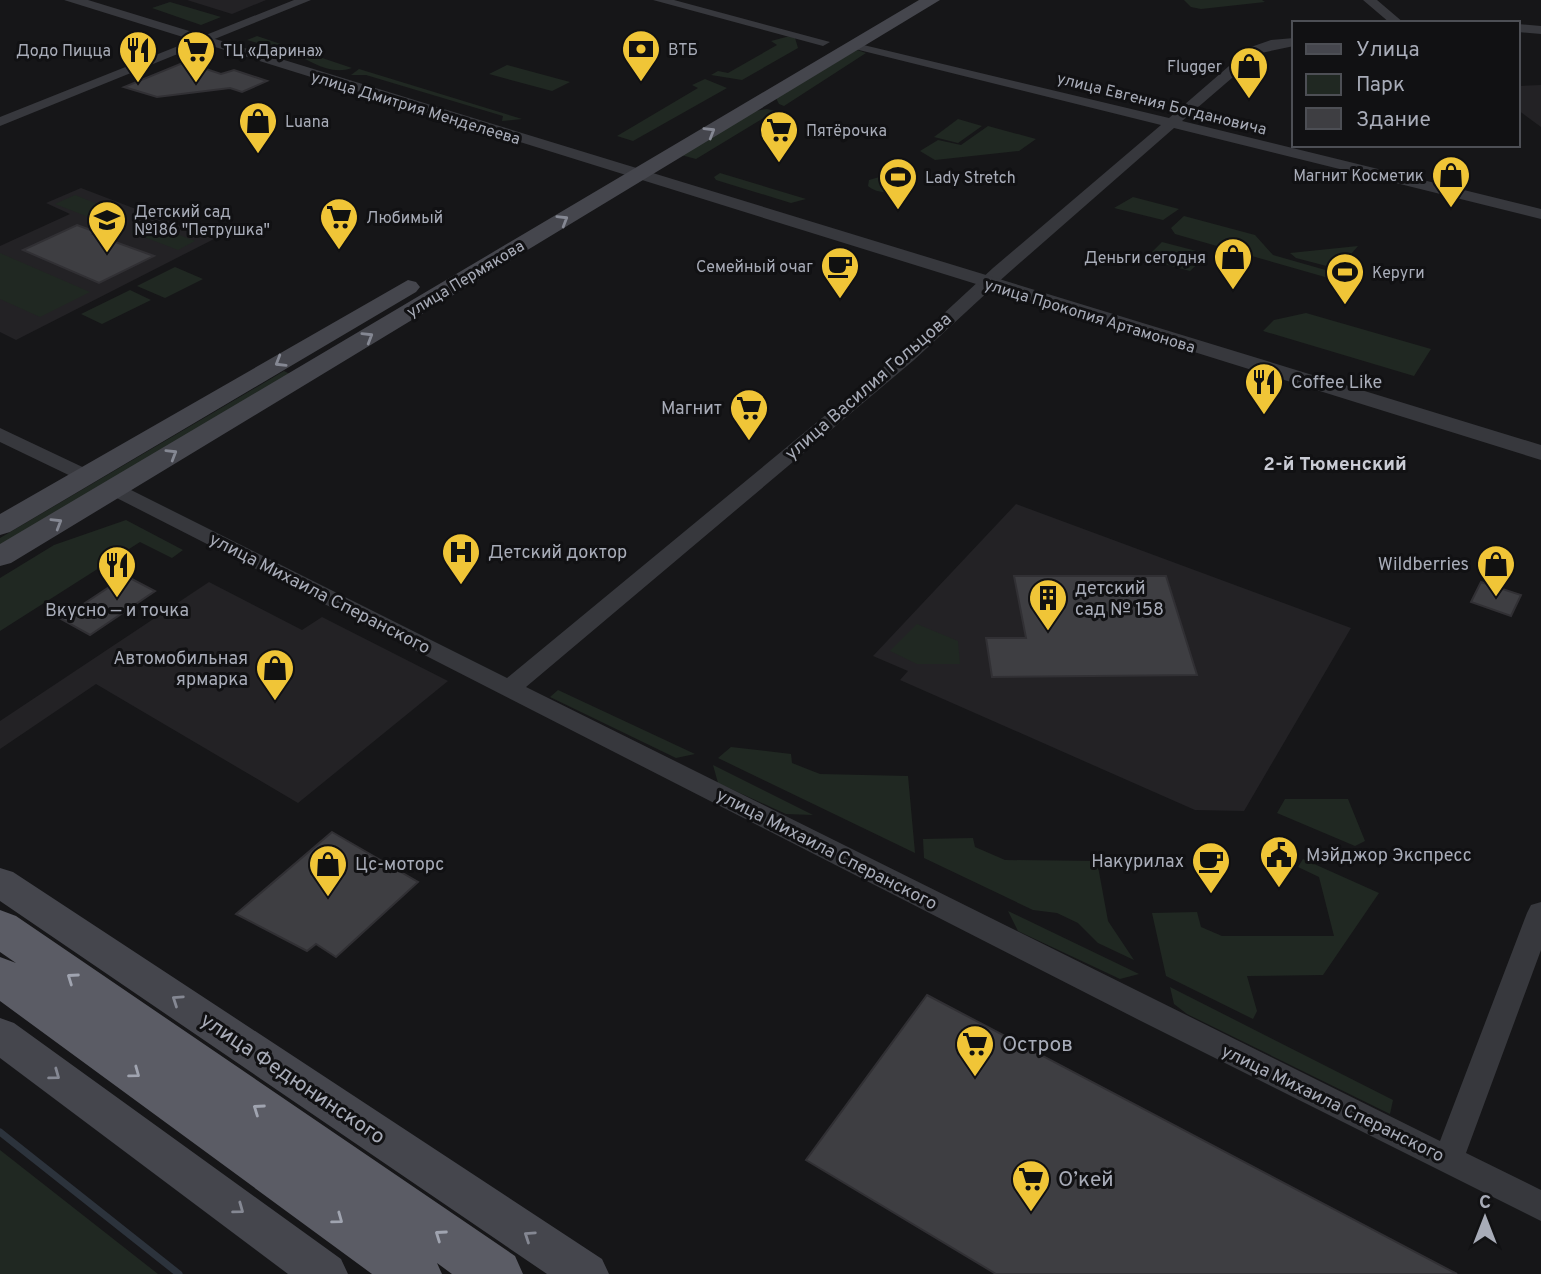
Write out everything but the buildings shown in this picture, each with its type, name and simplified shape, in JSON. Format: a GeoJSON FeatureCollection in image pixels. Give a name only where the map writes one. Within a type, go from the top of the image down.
{"type":"FeatureCollection","features":[{"type":"Feature","properties":{"kind":"highway"},"geometry":{"type":"LineString","coordinates":[[0,928],[299,1163],[415,1274]]}},
{"type":"Feature","properties":{"kind":"highway"},"geometry":{"type":"LineString","coordinates":[[0,976],[299,1163],[496,1274]]}},
{"type":"Feature","properties":{"kind":"main road"},"geometry":{"type":"LineString","coordinates":[[801,55],[895,0]]}},
{"type":"Feature","properties":{"kind":"main road","name":"улица Пермякова"},"geometry":{"type":"LineString","coordinates":[[0,526],[633,164],[856,45],[931,0]]}},
{"type":"Feature","properties":{"kind":"main road","name":"улица Пермякова"},"geometry":{"type":"LineString","coordinates":[[0,557],[114,489],[633,164]]}},
{"type":"Feature","properties":{"kind":"main road","name":"улица Федюнинского"},"geometry":{"type":"LineString","coordinates":[[0,882],[586,1274]]}},
{"type":"Feature","properties":{"kind":"main road"},"geometry":{"type":"LineString","coordinates":[[0,1035],[325,1274]]}},
{"type":"Feature","properties":{"kind":"street","name":"улица Дмитрия Менделеева"},"geometry":{"type":"LineString","coordinates":[[72,0],[633,164]]}},
{"type":"Feature","properties":{"kind":"street","name":"улица Дмитрия Менделеева"},"geometry":{"type":"LineString","coordinates":[[96,0],[206,38]]}},
{"type":"Feature","properties":{"kind":"street"},"geometry":{"type":"LineString","coordinates":[[0,122],[305,0]]}},
{"type":"Feature","properties":{"kind":"street"},"geometry":{"type":"LineString","coordinates":[[659,0],[824,42]]}},
{"type":"Feature","properties":{"kind":"street"},"geometry":{"type":"LineString","coordinates":[[1369,0],[1395,21]]}},
{"type":"Feature","properties":{"kind":"street"},"geometry":{"type":"LineString","coordinates":[[1520,28],[1541,30]]}},
{"type":"Feature","properties":{"kind":"street","name":"улица Василия Гольцова"},"geometry":{"type":"LineString","coordinates":[[509,689],[908,356],[993,278],[1256,50],[1271,44],[1292,42]]}},
{"type":"Feature","properties":{"kind":"street","name":"улица Евгения Богдановича"},"geometry":{"type":"LineString","coordinates":[[856,45],[1541,214]]}},
{"type":"Feature","properties":{"kind":"street","name":"улица Прокопия Артамонова"},"geometry":{"type":"LineString","coordinates":[[633,164],[1541,453]]}},
{"type":"Feature","properties":{"kind":"street","name":"улица Прокопия Артамонова"},"geometry":{"type":"LineString","coordinates":[[993,278],[1541,436]]}},
{"type":"Feature","properties":{"kind":"street"},"geometry":{"type":"LineString","coordinates":[[0,434],[86,476]]}},
{"type":"Feature","properties":{"kind":"street","name":"улица Михаила Сперанского"},"geometry":{"type":"LineString","coordinates":[[114,489],[1149,1013],[1541,1206]]}},
{"type":"Feature","properties":{"kind":"street"},"geometry":{"type":"LineString","coordinates":[[1448,1160],[1541,913]]}},
{"type":"Feature","properties":{"kind":"shaded area"},"geometry":{"type":"Polygon","coordinates":[[[187,0],[266,0],[232,14],[187,0]]]}},
{"type":"Feature","properties":{"kind":"shaded area"},"geometry":{"type":"Polygon","coordinates":[[[1541,85],[1541,127],[1520,111],[1520,86],[1541,85]]]}},
{"type":"Feature","properties":{"kind":"shaded area"},"geometry":{"type":"Polygon","coordinates":[[[81,188],[214,239],[16,340],[0,332],[0,246],[70,214],[46,203],[81,188]]]}},
{"type":"Feature","properties":{"kind":"shaded area"},"geometry":{"type":"Polygon","coordinates":[[[1016,504],[1351,628],[1244,811],[1195,810],[900,680],[908,671],[873,656],[1016,504]]]}},
{"type":"Feature","properties":{"kind":"shaded area","name":"Автомобильная ярмарка"},"geometry":{"type":"Polygon","coordinates":[[[209,582],[302,630],[322,617],[448,681],[298,803],[96,684],[0,749],[0,721],[209,582]]]}},
{"type":"Feature","properties":{"kind":"green space"},"geometry":{"type":"Polygon","coordinates":[[[1184,0],[1265,2],[1201,9],[1191,7],[1184,0]]]}},
{"type":"Feature","properties":{"kind":"green space"},"geometry":{"type":"Polygon","coordinates":[[[170,2],[221,17],[201,25],[152,8],[170,2]]]}},
{"type":"Feature","properties":{"kind":"green space"},"geometry":{"type":"Polygon","coordinates":[[[257,36],[352,68],[328,69],[290,52],[247,40],[257,36]]]}},
{"type":"Feature","properties":{"kind":"green space"},"geometry":{"type":"Polygon","coordinates":[[[790,36],[795,38],[798,48],[742,80],[711,75],[718,71],[728,73],[777,45],[771,41],[790,36]]]}},
{"type":"Feature","properties":{"kind":"green space"},"geometry":{"type":"Polygon","coordinates":[[[857,50],[866,53],[784,106],[779,104],[776,98],[857,50]]]}},
{"type":"Feature","properties":{"kind":"green space"},"geometry":{"type":"Polygon","coordinates":[[[507,65],[570,82],[552,91],[489,74],[507,65]]]}},
{"type":"Feature","properties":{"kind":"green space"},"geometry":{"type":"Polygon","coordinates":[[[359,69],[522,119],[502,121],[503,116],[366,75],[351,75],[359,69]]]}},
{"type":"Feature","properties":{"kind":"green space"},"geometry":{"type":"Polygon","coordinates":[[[705,79],[727,88],[633,141],[617,136],[698,88],[692,85],[705,79]]]}},
{"type":"Feature","properties":{"kind":"green space"},"geometry":{"type":"Polygon","coordinates":[[[767,109],[775,111],[696,159],[681,155],[749,112],[767,109]]]}},
{"type":"Feature","properties":{"kind":"green space"},"geometry":{"type":"Polygon","coordinates":[[[958,119],[982,126],[958,143],[934,137],[958,119]]]}},
{"type":"Feature","properties":{"kind":"green space"},"geometry":{"type":"Polygon","coordinates":[[[988,126],[1036,139],[1019,151],[935,160],[920,151],[938,140],[961,145],[988,126]]]}},
{"type":"Feature","properties":{"kind":"green space"},"geometry":{"type":"Polygon","coordinates":[[[720,173],[806,199],[791,203],[716,180],[714,177],[720,173]]]}},
{"type":"Feature","properties":{"kind":"green space"},"geometry":{"type":"Polygon","coordinates":[[[883,176],[900,180],[903,185],[895,191],[886,192],[876,191],[868,186],[869,180],[883,176]]]}},
{"type":"Feature","properties":{"kind":"green space"},"geometry":{"type":"Polygon","coordinates":[[[75,195],[128,216],[109,225],[55,204],[75,195]]]}},
{"type":"Feature","properties":{"kind":"green space"},"geometry":{"type":"Polygon","coordinates":[[[1133,197],[1179,209],[1163,220],[1114,208],[1133,197]]]}},
{"type":"Feature","properties":{"kind":"green space"},"geometry":{"type":"Polygon","coordinates":[[[1184,216],[1255,235],[1273,255],[1336,273],[1325,277],[1175,234],[1171,228],[1184,216]]]}},
{"type":"Feature","properties":{"kind":"green space"},"geometry":{"type":"Polygon","coordinates":[[[148,223],[195,241],[178,250],[131,232],[148,223]]]}},
{"type":"Feature","properties":{"kind":"green space"},"geometry":{"type":"Polygon","coordinates":[[[1162,242],[1208,254],[1190,271],[1145,259],[1162,242]]]}},
{"type":"Feature","properties":{"kind":"green space"},"geometry":{"type":"Polygon","coordinates":[[[1358,246],[1338,269],[1296,258],[1290,253],[1358,246]]]}},
{"type":"Feature","properties":{"kind":"green space"},"geometry":{"type":"Polygon","coordinates":[[[0,253],[90,292],[40,317],[0,299],[0,253]]]}},
{"type":"Feature","properties":{"kind":"green space"},"geometry":{"type":"Polygon","coordinates":[[[175,267],[203,279],[165,298],[137,286],[175,267]]]}},
{"type":"Feature","properties":{"kind":"green space"},"geometry":{"type":"Polygon","coordinates":[[[130,290],[151,300],[102,324],[81,314],[130,290]]]}},
{"type":"Feature","properties":{"kind":"green space"},"geometry":{"type":"Polygon","coordinates":[[[1306,313],[1431,349],[1414,376],[1263,331],[1274,320],[1306,313]]]}},
{"type":"Feature","properties":{"kind":"green space"},"geometry":{"type":"Polygon","coordinates":[[[284,371],[290,374],[0,545],[0,538],[284,371]]]}},
{"type":"Feature","properties":{"kind":"green space"},"geometry":{"type":"Polygon","coordinates":[[[126,520],[183,550],[172,558],[140,542],[0,631],[0,578],[54,545],[126,520]]]}},
{"type":"Feature","properties":{"kind":"green space"},"geometry":{"type":"Polygon","coordinates":[[[917,624],[958,641],[960,664],[917,664],[890,651],[917,624]]]}},
{"type":"Feature","properties":{"kind":"green space"},"geometry":{"type":"Polygon","coordinates":[[[558,690],[695,754],[676,758],[550,697],[558,690]]]}},
{"type":"Feature","properties":{"kind":"green space"},"geometry":{"type":"Polygon","coordinates":[[[731,747],[791,754],[792,763],[820,774],[908,776],[915,853],[718,758],[731,747]]]}},
{"type":"Feature","properties":{"kind":"green space"},"geometry":{"type":"Polygon","coordinates":[[[713,765],[813,815],[786,814],[718,783],[713,765]]]}},
{"type":"Feature","properties":{"kind":"green space"},"geometry":{"type":"Polygon","coordinates":[[[1285,799],[1348,799],[1365,841],[1355,846],[1277,813],[1285,799]]]}},
{"type":"Feature","properties":{"kind":"green space"},"geometry":{"type":"Polygon","coordinates":[[[973,838],[975,847],[1005,860],[1097,861],[1108,921],[1134,960],[1098,943],[1078,923],[1057,913],[1033,910],[924,858],[923,839],[973,838]]]}},
{"type":"Feature","properties":{"kind":"green space"},"geometry":{"type":"Polygon","coordinates":[[[1303,859],[1379,893],[1323,975],[1247,976],[1257,1011],[1253,1019],[1166,976],[1152,913],[1197,912],[1201,927],[1222,936],[1334,936],[1319,877],[1298,867],[1303,859]]]}},
{"type":"Feature","properties":{"kind":"green space"},"geometry":{"type":"Polygon","coordinates":[[[1008,911],[1139,974],[1120,979],[1018,931],[1008,911]]]}},
{"type":"Feature","properties":{"kind":"green space"},"geometry":{"type":"Polygon","coordinates":[[[1170,987],[1393,1100],[1390,1114],[1187,1014],[1174,1004],[1170,987]]]}},
{"type":"Feature","properties":{"kind":"green space"},"geometry":{"type":"Polygon","coordinates":[[[0,1150],[158,1274],[0,1274],[0,1150]]]}},
{"type":"Feature","properties":{"kind":"waterway"},"geometry":{"type":"LineString","coordinates":[[0,1132],[179,1274]]}},
{"type":"Feature","properties":{"kind":"place","name":"ВТБ"},"geometry":{"type":"Point","coordinates":[641,83]}},
{"type":"Feature","properties":{"kind":"place","name":"Додо Пицца"},"geometry":{"type":"Point","coordinates":[138,84]}},
{"type":"Feature","properties":{"kind":"place","name":"ТЦ «Дарина»"},"geometry":{"type":"Point","coordinates":[196,84]}},
{"type":"Feature","properties":{"kind":"place","name":"Flugger"},"geometry":{"type":"Point","coordinates":[1249,100]}},
{"type":"Feature","properties":{"kind":"place","name":"Luana"},"geometry":{"type":"Point","coordinates":[258,155]}},
{"type":"Feature","properties":{"kind":"place","name":"Пятёрочка"},"geometry":{"type":"Point","coordinates":[779,164]}},
{"type":"Feature","properties":{"kind":"place","name":"Магнит Косметик"},"geometry":{"type":"Point","coordinates":[1451,209]}},
{"type":"Feature","properties":{"kind":"place","name":"Lady Stretch"},"geometry":{"type":"Point","coordinates":[898,211]}},
{"type":"Feature","properties":{"kind":"place","name":"Любимый"},"geometry":{"type":"Point","coordinates":[339,251]}},
{"type":"Feature","properties":{"kind":"place","name":"Детский сад №186 \"Петрушка\""},"geometry":{"type":"Point","coordinates":[107,254]}},
{"type":"Feature","properties":{"kind":"place","name":"Деньги сегодня"},"geometry":{"type":"Point","coordinates":[1233,291]}},
{"type":"Feature","properties":{"kind":"place","name":"Семейный очаг"},"geometry":{"type":"Point","coordinates":[840,300]}},
{"type":"Feature","properties":{"kind":"place","name":"Керуги"},"geometry":{"type":"Point","coordinates":[1345,306]}},
{"type":"Feature","properties":{"kind":"place","name":"Coffee Like"},"geometry":{"type":"Point","coordinates":[1264,416]}},
{"type":"Feature","properties":{"kind":"place","name":"Магнит"},"geometry":{"type":"Point","coordinates":[749,442]}},
{"type":"Feature","properties":{"kind":"place","name":"Детский доктор"},"geometry":{"type":"Point","coordinates":[461,586]}},
{"type":"Feature","properties":{"kind":"place","name":"Wildberries"},"geometry":{"type":"Point","coordinates":[1496,598]}},
{"type":"Feature","properties":{"kind":"place","name":"Вкусно — и точка"},"geometry":{"type":"Point","coordinates":[117,599]}},
{"type":"Feature","properties":{"kind":"place","name":"детский сад № 158"},"geometry":{"type":"Point","coordinates":[1048,632]}},
{"type":"Feature","properties":{"kind":"place","name":"Автомобильная ярмарка"},"geometry":{"type":"Point","coordinates":[275,702]}},
{"type":"Feature","properties":{"kind":"place","name":"Мэйджор Экспресс"},"geometry":{"type":"Point","coordinates":[1279,889]}},
{"type":"Feature","properties":{"kind":"place","name":"Накурилах"},"geometry":{"type":"Point","coordinates":[1211,895]}},
{"type":"Feature","properties":{"kind":"place","name":"Цс-моторс"},"geometry":{"type":"Point","coordinates":[328,898]}},
{"type":"Feature","properties":{"kind":"place","name":"Остров"},"geometry":{"type":"Point","coordinates":[975,1078]}},
{"type":"Feature","properties":{"kind":"place","name":"О’кей"},"geometry":{"type":"Point","coordinates":[1031,1213]}},
{"type":"Feature","properties":{"kind":"district","name":"2-й Тюменский"},"geometry":{"type":"Point","coordinates":[1335,463]}}]}
